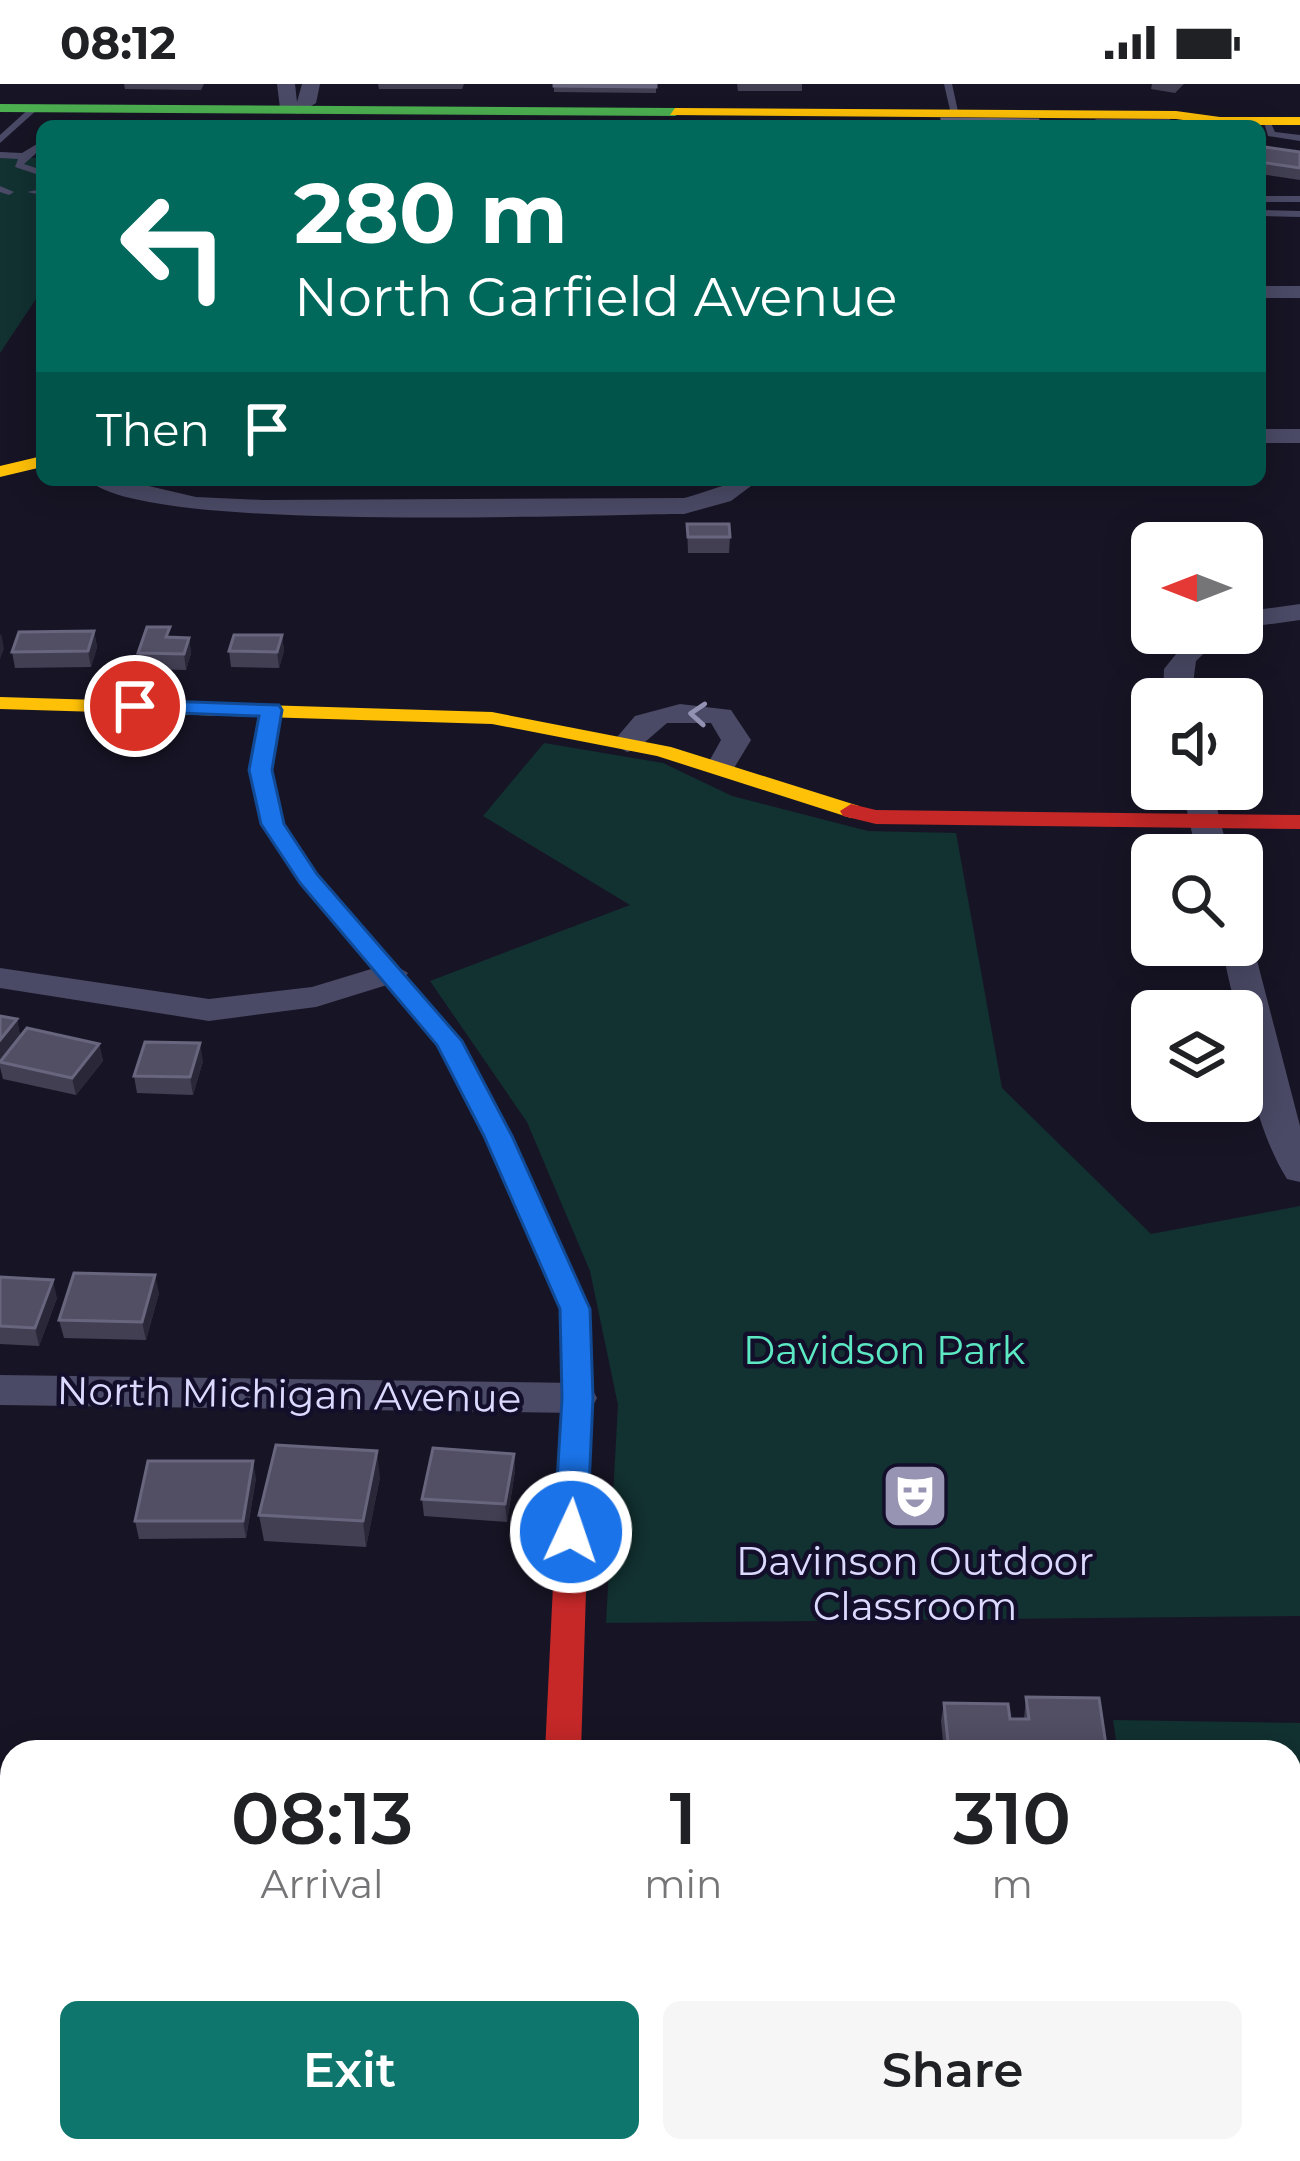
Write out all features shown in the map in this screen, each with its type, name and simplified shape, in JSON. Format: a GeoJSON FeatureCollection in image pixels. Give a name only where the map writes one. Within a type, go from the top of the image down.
{"type":"FeatureCollection","features":[{"type":"Feature","properties":{"kind":"street"},"geometry":{"type":"LineString","coordinates":[[1184,119],[1248,94]]}},
{"type":"Feature","properties":{"kind":"street"},"geometry":{"type":"LineString","coordinates":[[0,108],[296,101],[505,119],[1057,120],[1184,119],[1295,101]]}},
{"type":"Feature","properties":{"kind":"street"},"geometry":{"type":"LineString","coordinates":[[1266,130],[1300,124]]}},
{"type":"Feature","properties":{"kind":"street"},"geometry":{"type":"LineString","coordinates":[[1266,292],[1300,292]]}},
{"type":"Feature","properties":{"kind":"street"},"geometry":{"type":"LineString","coordinates":[[1266,436],[1300,436]]}},
{"type":"Feature","properties":{"kind":"street"},"geometry":{"type":"LineString","coordinates":[[0,472],[36,463]]}},
{"type":"Feature","properties":{"kind":"street"},"geometry":{"type":"LineString","coordinates":[[117,486],[192,504],[437,493],[684,506],[738,486]]}},
{"type":"Feature","properties":{"kind":"street"},"geometry":{"type":"LineString","coordinates":[[1263,617],[1300,612]]}},
{"type":"Feature","properties":{"kind":"street"},"geometry":{"type":"LineString","coordinates":[[0,703],[465,715],[627,743],[722,767],[803,801],[876,817],[1300,822]]}},
{"type":"Feature","properties":{"kind":"street"},"geometry":{"type":"LineString","coordinates":[[271,710],[260,770],[273,824],[308,878],[449,1041],[498,1136],[575,1309],[577,1398],[563,1740]]}},
{"type":"Feature","properties":{"kind":"street"},"geometry":{"type":"LineString","coordinates":[[627,743],[638,724],[658,714],[722,716],[736,740],[722,767]]}},
{"type":"Feature","properties":{"kind":"street"},"geometry":{"type":"LineString","coordinates":[[1202,810],[1207,834]]}},
{"type":"Feature","properties":{"kind":"street"},"geometry":{"type":"LineString","coordinates":[[1245,966],[1286,1076],[1282,1130],[1300,1171]]}},
{"type":"Feature","properties":{"kind":"street"},"geometry":{"type":"LineString","coordinates":[[0,978],[209,1010],[273,1006],[392,973]]}},
{"type":"Feature","properties":{"kind":"street","name":"North Michigan Avenue"},"geometry":{"type":"LineString","coordinates":[[0,1390],[577,1398]]}},
{"type":"Feature","properties":{"kind":"lane"},"geometry":{"type":"LineString","coordinates":[[948,84],[952,118]]}},
{"type":"Feature","properties":{"kind":"lane"},"geometry":{"type":"LineString","coordinates":[[0,140],[35,108]]}},
{"type":"Feature","properties":{"kind":"lane"},"geometry":{"type":"LineString","coordinates":[[1266,130],[1300,138]]}},
{"type":"Feature","properties":{"kind":"lane"},"geometry":{"type":"LineString","coordinates":[[36,148],[18,165],[36,171]]}},
{"type":"Feature","properties":{"kind":"lane"},"geometry":{"type":"LineString","coordinates":[[0,155],[24,156]]}},
{"type":"Feature","properties":{"kind":"lane"},"geometry":{"type":"LineString","coordinates":[[1266,199],[1300,199]]}},
{"type":"Feature","properties":{"kind":"lane"},"geometry":{"type":"LineString","coordinates":[[1266,214],[1300,214]]}},
{"type":"Feature","properties":{"kind":"green space"},"geometry":{"type":"Polygon","coordinates":[[[0,157],[36,158],[36,299],[0,353],[0,157]]]}},
{"type":"Feature","properties":{"kind":"green space","name":"Davidson Park"},"geometry":{"type":"Polygon","coordinates":[[[544,743],[663,763],[732,796],[868,831],[956,833],[1002,1088],[1151,1234],[1300,1206],[1300,1616],[606,1623],[618,1405],[590,1271],[527,1122],[430,981],[630,905],[483,816],[544,743]]]}},
{"type":"Feature","properties":{"kind":"green space"},"geometry":{"type":"Polygon","coordinates":[[[1113,1720],[1300,1723],[1300,1740],[1116,1740],[1113,1720]]]}},
{"type":"Feature","properties":{"kind":"building"},"geometry":{"type":"Polygon","coordinates":[[[656,84],[656,87],[554,86],[656,84]]]}},
{"type":"Feature","properties":{"kind":"building"},"geometry":{"type":"Polygon","coordinates":[[[1266,147],[1300,152],[1300,168],[1266,163],[1266,147]]]}},
{"type":"Feature","properties":{"kind":"building"},"geometry":{"type":"Polygon","coordinates":[[[687,524],[729,524],[730,537],[688,537],[687,524]]]}},
{"type":"Feature","properties":{"kind":"building"},"geometry":{"type":"Polygon","coordinates":[[[147,627],[170,627],[166,637],[189,638],[184,654],[138,653],[147,627]]]}},
{"type":"Feature","properties":{"kind":"building"},"geometry":{"type":"Polygon","coordinates":[[[94,631],[88,651],[12,652],[19,632],[94,631]]]}},
{"type":"Feature","properties":{"kind":"building"},"geometry":{"type":"Polygon","coordinates":[[[234,635],[282,635],[277,652],[229,651],[234,635]]]}},
{"type":"Feature","properties":{"kind":"building"},"geometry":{"type":"Polygon","coordinates":[[[0,1016],[17,1019],[0,1040],[0,1016]]]}},
{"type":"Feature","properties":{"kind":"building"},"geometry":{"type":"Polygon","coordinates":[[[27,1028],[99,1044],[72,1078],[0,1062],[27,1028]]]}},
{"type":"Feature","properties":{"kind":"building"},"geometry":{"type":"Polygon","coordinates":[[[145,1042],[200,1043],[190,1077],[134,1076],[145,1042]]]}},
{"type":"Feature","properties":{"kind":"building"},"geometry":{"type":"Polygon","coordinates":[[[74,1273],[155,1275],[142,1322],[59,1320],[74,1273]]]}},
{"type":"Feature","properties":{"kind":"building"},"geometry":{"type":"Polygon","coordinates":[[[0,1277],[53,1280],[35,1328],[0,1326],[0,1277]]]}},
{"type":"Feature","properties":{"kind":"building"},"geometry":{"type":"Polygon","coordinates":[[[276,1445],[377,1451],[363,1521],[259,1515],[276,1445]]]}},
{"type":"Feature","properties":{"kind":"building"},"geometry":{"type":"Polygon","coordinates":[[[433,1448],[514,1454],[505,1504],[422,1499],[433,1448]]]}},
{"type":"Feature","properties":{"kind":"building"},"geometry":{"type":"Polygon","coordinates":[[[148,1461],[253,1461],[243,1521],[135,1521],[148,1461]]]}},
{"type":"Feature","properties":{"kind":"building"},"geometry":{"type":"Polygon","coordinates":[[[1026,1697],[1099,1698],[1105,1740],[948,1740],[944,1703],[1008,1704],[1010,1719],[1029,1719],[1026,1697]]]}},
{"type":"Feature","properties":{"kind":"traffic: fast"},"geometry":{"type":"LineString","coordinates":[[0,108],[675,112]]}},
{"type":"Feature","properties":{"kind":"traffic: fast"},"geometry":{"type":"LineString","coordinates":[[271,710],[260,770],[273,824],[308,878],[449,1041],[496,1132]]}},
{"type":"Feature","properties":{"kind":"traffic: slow"},"geometry":{"type":"LineString","coordinates":[[675,112],[1176,115],[1213,120]]}},
{"type":"Feature","properties":{"kind":"traffic: slow"},"geometry":{"type":"LineString","coordinates":[[1266,121],[1300,121]]}},
{"type":"Feature","properties":{"kind":"traffic: slow"},"geometry":{"type":"LineString","coordinates":[[0,472],[36,463]]}},
{"type":"Feature","properties":{"kind":"traffic: slow"},"geometry":{"type":"LineString","coordinates":[[0,703],[492,718],[663,751],[851,811]]}},
{"type":"Feature","properties":{"kind":"traffic: jam"},"geometry":{"type":"LineString","coordinates":[[851,811],[876,817],[1300,822]]}},
{"type":"Feature","properties":{"kind":"traffic: jam"},"geometry":{"type":"LineString","coordinates":[[496,1132],[575,1309],[577,1398],[563,1740]]}},
{"type":"Feature","properties":{"kind":"place","name":"Davinson Outdoor Classroom"},"geometry":{"type":"Point","coordinates":[915,1496]}},
{"type":"Feature","properties":{"kind":"route"},"geometry":{"type":"LineString","coordinates":[[135,706],[271,710],[260,770],[273,824],[287,851],[449,1041],[498,1136],[575,1309],[571,1532]]}}]}
